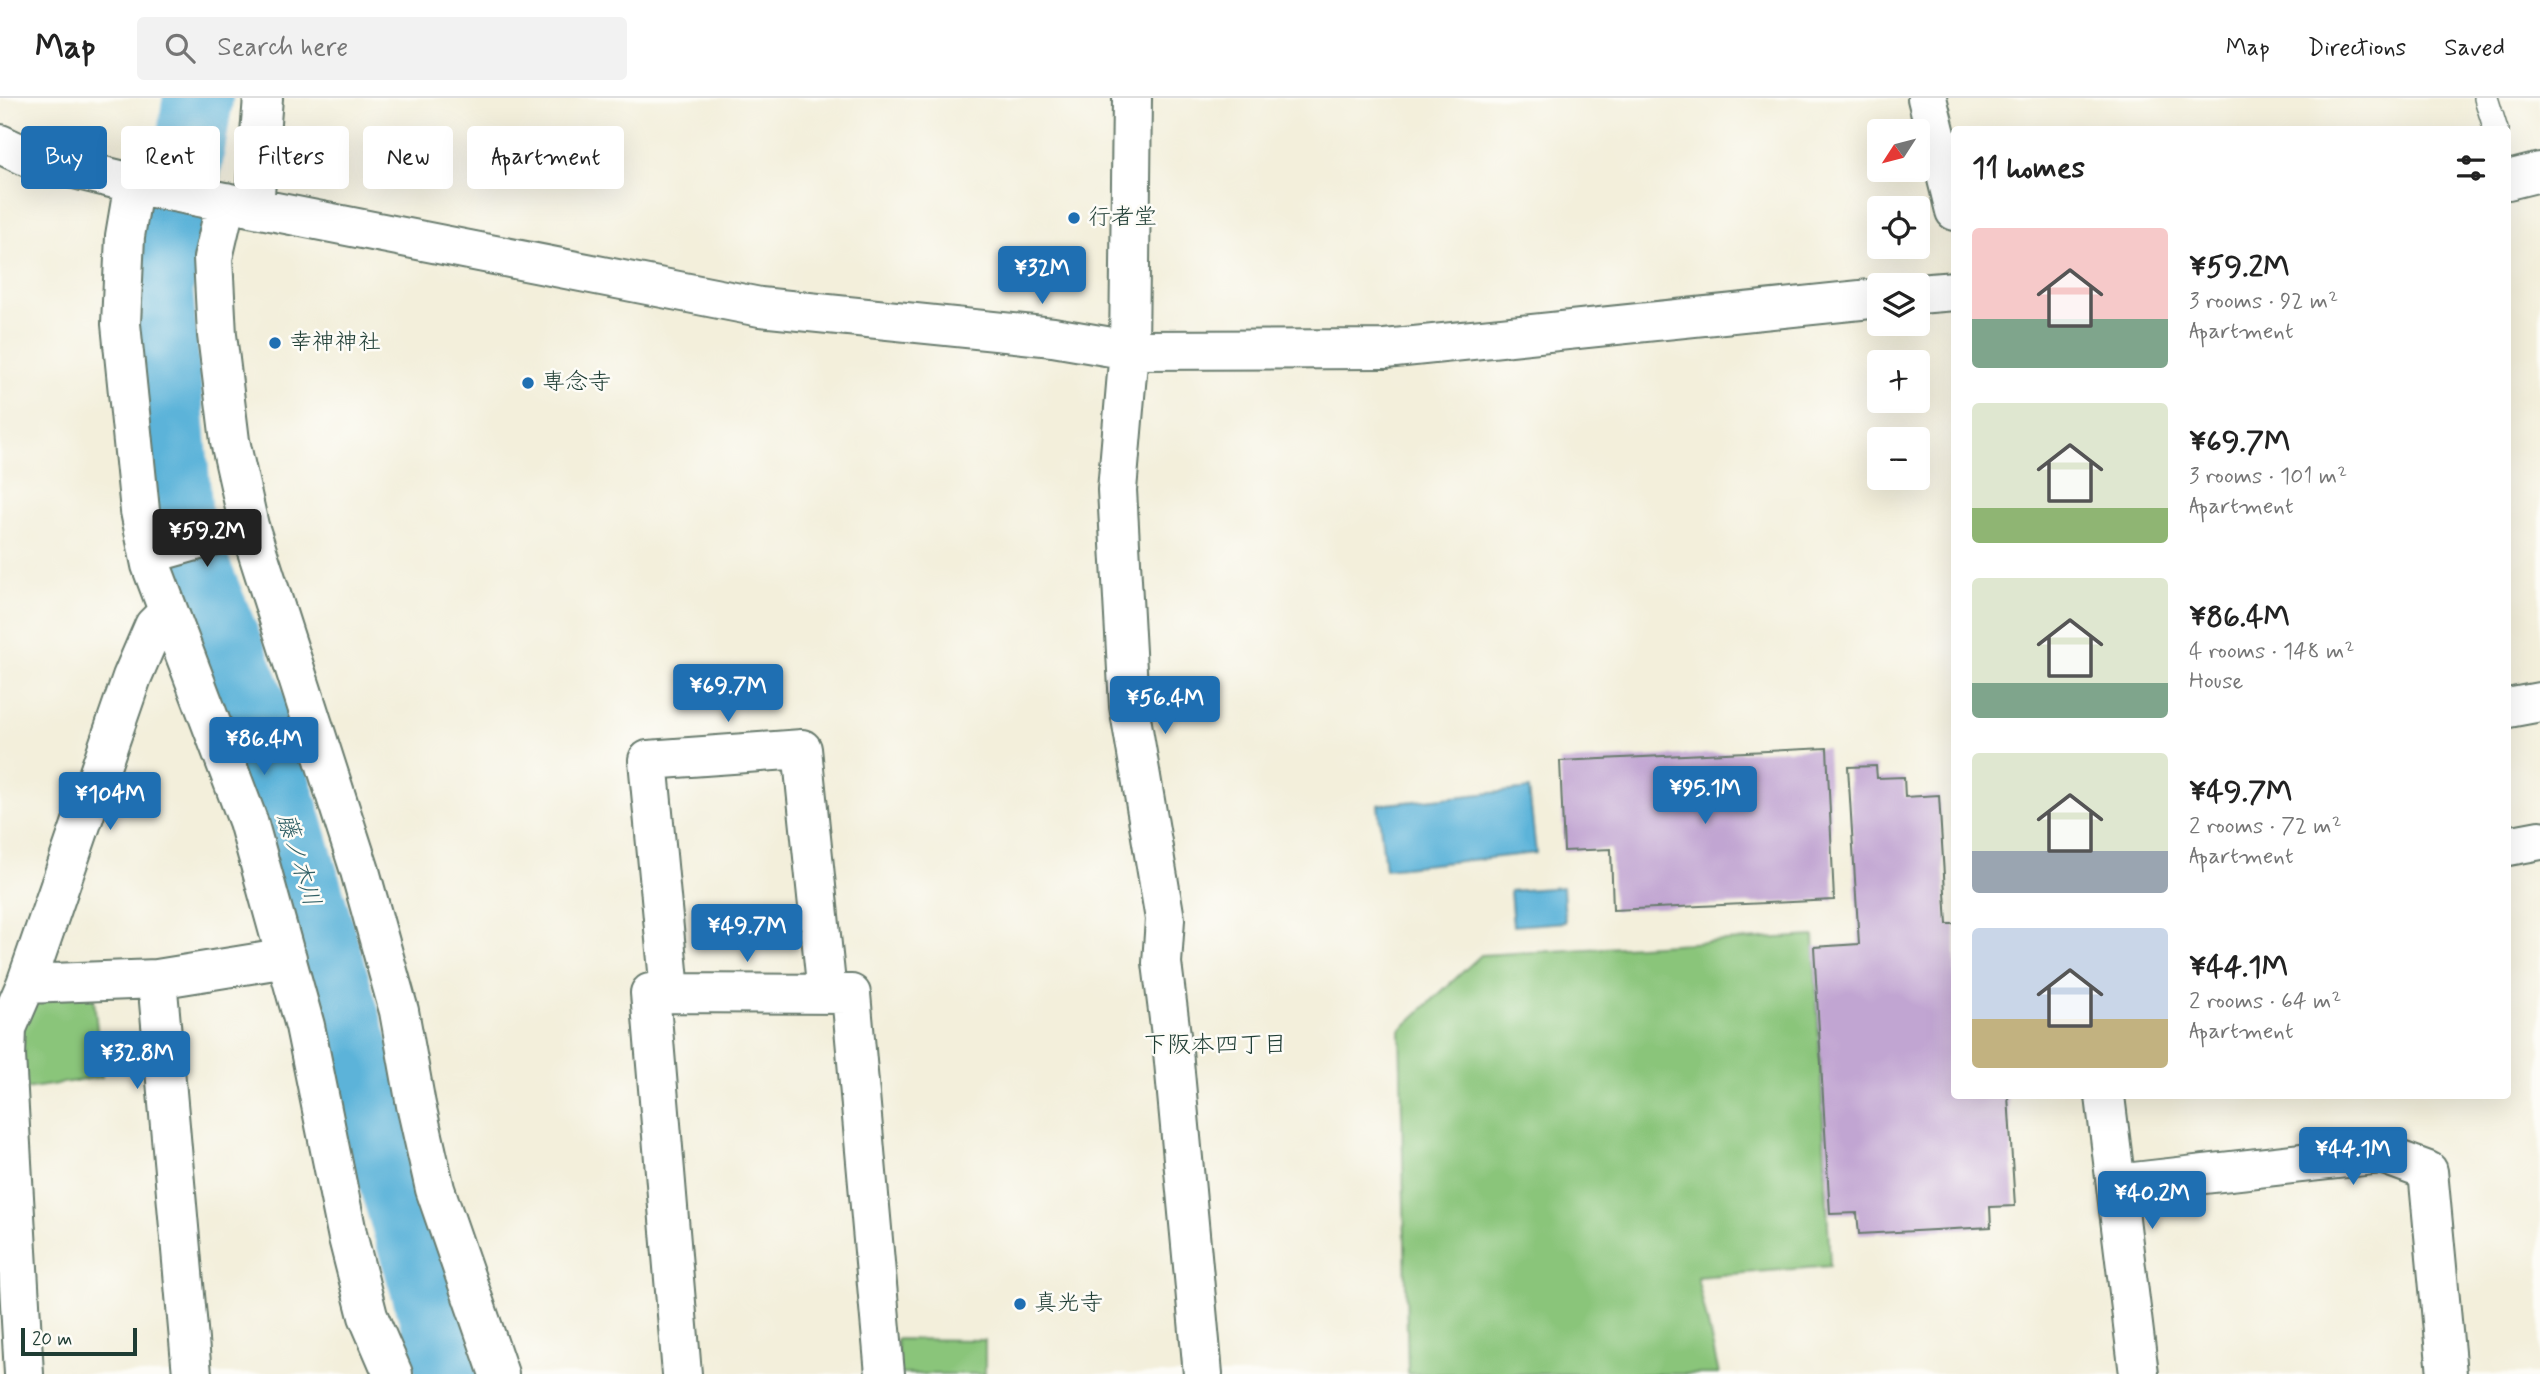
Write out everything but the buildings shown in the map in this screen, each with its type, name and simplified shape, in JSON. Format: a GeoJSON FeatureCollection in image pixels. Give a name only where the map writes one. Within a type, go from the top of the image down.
{"type":"FeatureCollection","features":[{"type":"Feature","properties":{"kind":"street"},"geometry":{"type":"LineString","coordinates":[[263,98],[213,258],[217,335],[230,441],[249,526],[360,871],[399,1011],[435,1189],[499,1374]]}},
{"type":"Feature","properties":{"kind":"street"},"geometry":{"type":"LineString","coordinates":[[1132,98],[1129,350],[1117,490],[1129,706],[1165,919],[1162,963],[1173,1051],[1203,1374]]}},
{"type":"Feature","properties":{"kind":"street"},"geometry":{"type":"LineString","coordinates":[[1927,98],[1951,195]]}},
{"type":"Feature","properties":{"kind":"street"},"geometry":{"type":"LineString","coordinates":[[0,144],[30,158],[121,180]]}},
{"type":"Feature","properties":{"kind":"street"},"geometry":{"type":"LineString","coordinates":[[140,189],[125,236],[121,324],[140,511],[149,554],[168,612],[248,821],[305,1026],[351,1251],[368,1315],[393,1374]]}},
{"type":"Feature","properties":{"kind":"street"},"geometry":{"type":"LineString","coordinates":[[161,189],[760,307],[1053,337],[1129,350],[1385,349],[1867,299]]}},
{"type":"Feature","properties":{"kind":"street"},"geometry":{"type":"LineString","coordinates":[[1930,293],[1951,290]]}},
{"type":"Feature","properties":{"kind":"street"},"geometry":{"type":"LineString","coordinates":[[149,554],[249,526]]}},
{"type":"Feature","properties":{"kind":"street"},"geometry":{"type":"LineString","coordinates":[[24,1374],[6,1056],[7,1028],[26,984],[132,677],[154,626],[168,612]]}},
{"type":"Feature","properties":{"kind":"street"},"geometry":{"type":"LineString","coordinates":[[2511,707],[2540,702]]}},
{"type":"Feature","properties":{"kind":"street"},"geometry":{"type":"LineString","coordinates":[[670,992],[648,760],[802,749],[827,994]]}},
{"type":"Feature","properties":{"kind":"street"},"geometry":{"type":"LineString","coordinates":[[2511,845],[2540,840]]}},
{"type":"Feature","properties":{"kind":"street"},"geometry":{"type":"LineString","coordinates":[[26,984],[157,979],[287,958]]}},
{"type":"Feature","properties":{"kind":"street"},"geometry":{"type":"LineString","coordinates":[[157,979],[192,1374]]}},
{"type":"Feature","properties":{"kind":"street"},"geometry":{"type":"LineString","coordinates":[[682,1374],[650,993],[851,994],[885,1374]]}},
{"type":"Feature","properties":{"kind":"street"},"geometry":{"type":"LineString","coordinates":[[2105,1099],[2139,1374]]}},
{"type":"Feature","properties":{"kind":"street"},"geometry":{"type":"LineString","coordinates":[[2116,1184],[2382,1154],[2428,1171],[2447,1374]]}},
{"type":"Feature","properties":{"kind":"lane"},"geometry":{"type":"LineString","coordinates":[[2486,98],[2495,126]]}},
{"type":"Feature","properties":{"kind":"green space"},"geometry":{"type":"Polygon","coordinates":[[[1814,936],[1830,1266],[1697,1277],[1719,1374],[1408,1374],[1400,1030],[1481,955],[1814,936]]]}},
{"type":"Feature","properties":{"kind":"green space"},"geometry":{"type":"Polygon","coordinates":[[[93,990],[102,1077],[25,1089],[21,1032],[33,991],[93,990]]]}},
{"type":"Feature","properties":{"kind":"green space"},"geometry":{"type":"Polygon","coordinates":[[[896,1339],[985,1340],[985,1374],[900,1374],[896,1339]]]}},
{"type":"Feature","properties":{"kind":"water"},"geometry":{"type":"Polygon","coordinates":[[[1529,789],[1536,853],[1385,869],[1378,805],[1529,789]]]}},
{"type":"Feature","properties":{"kind":"water"},"geometry":{"type":"Polygon","coordinates":[[[1563,887],[1565,922],[1513,926],[1510,891],[1563,887]]]}},
{"type":"Feature","properties":{"kind":"waterway","name":"藤ノ木川"},"geometry":{"type":"LineString","coordinates":[[198,98],[186,173],[158,288],[179,529],[252,705],[451,1374]]}},
{"type":"Feature","properties":{"kind":"place","name":"行者堂"},"geometry":{"type":"Point","coordinates":[1074,218]}},
{"type":"Feature","properties":{"kind":"place","name":"幸神神社"},"geometry":{"type":"Point","coordinates":[275,343]}},
{"type":"Feature","properties":{"kind":"place","name":"専念寺"},"geometry":{"type":"Point","coordinates":[528,383]}},
{"type":"Feature","properties":{"kind":"place","name":"真光寺"},"geometry":{"type":"Point","coordinates":[1020,1304]}},
{"type":"Feature","properties":{"kind":"district","name":"下阪本四丁目"},"geometry":{"type":"Point","coordinates":[1215,1045]}}]}
